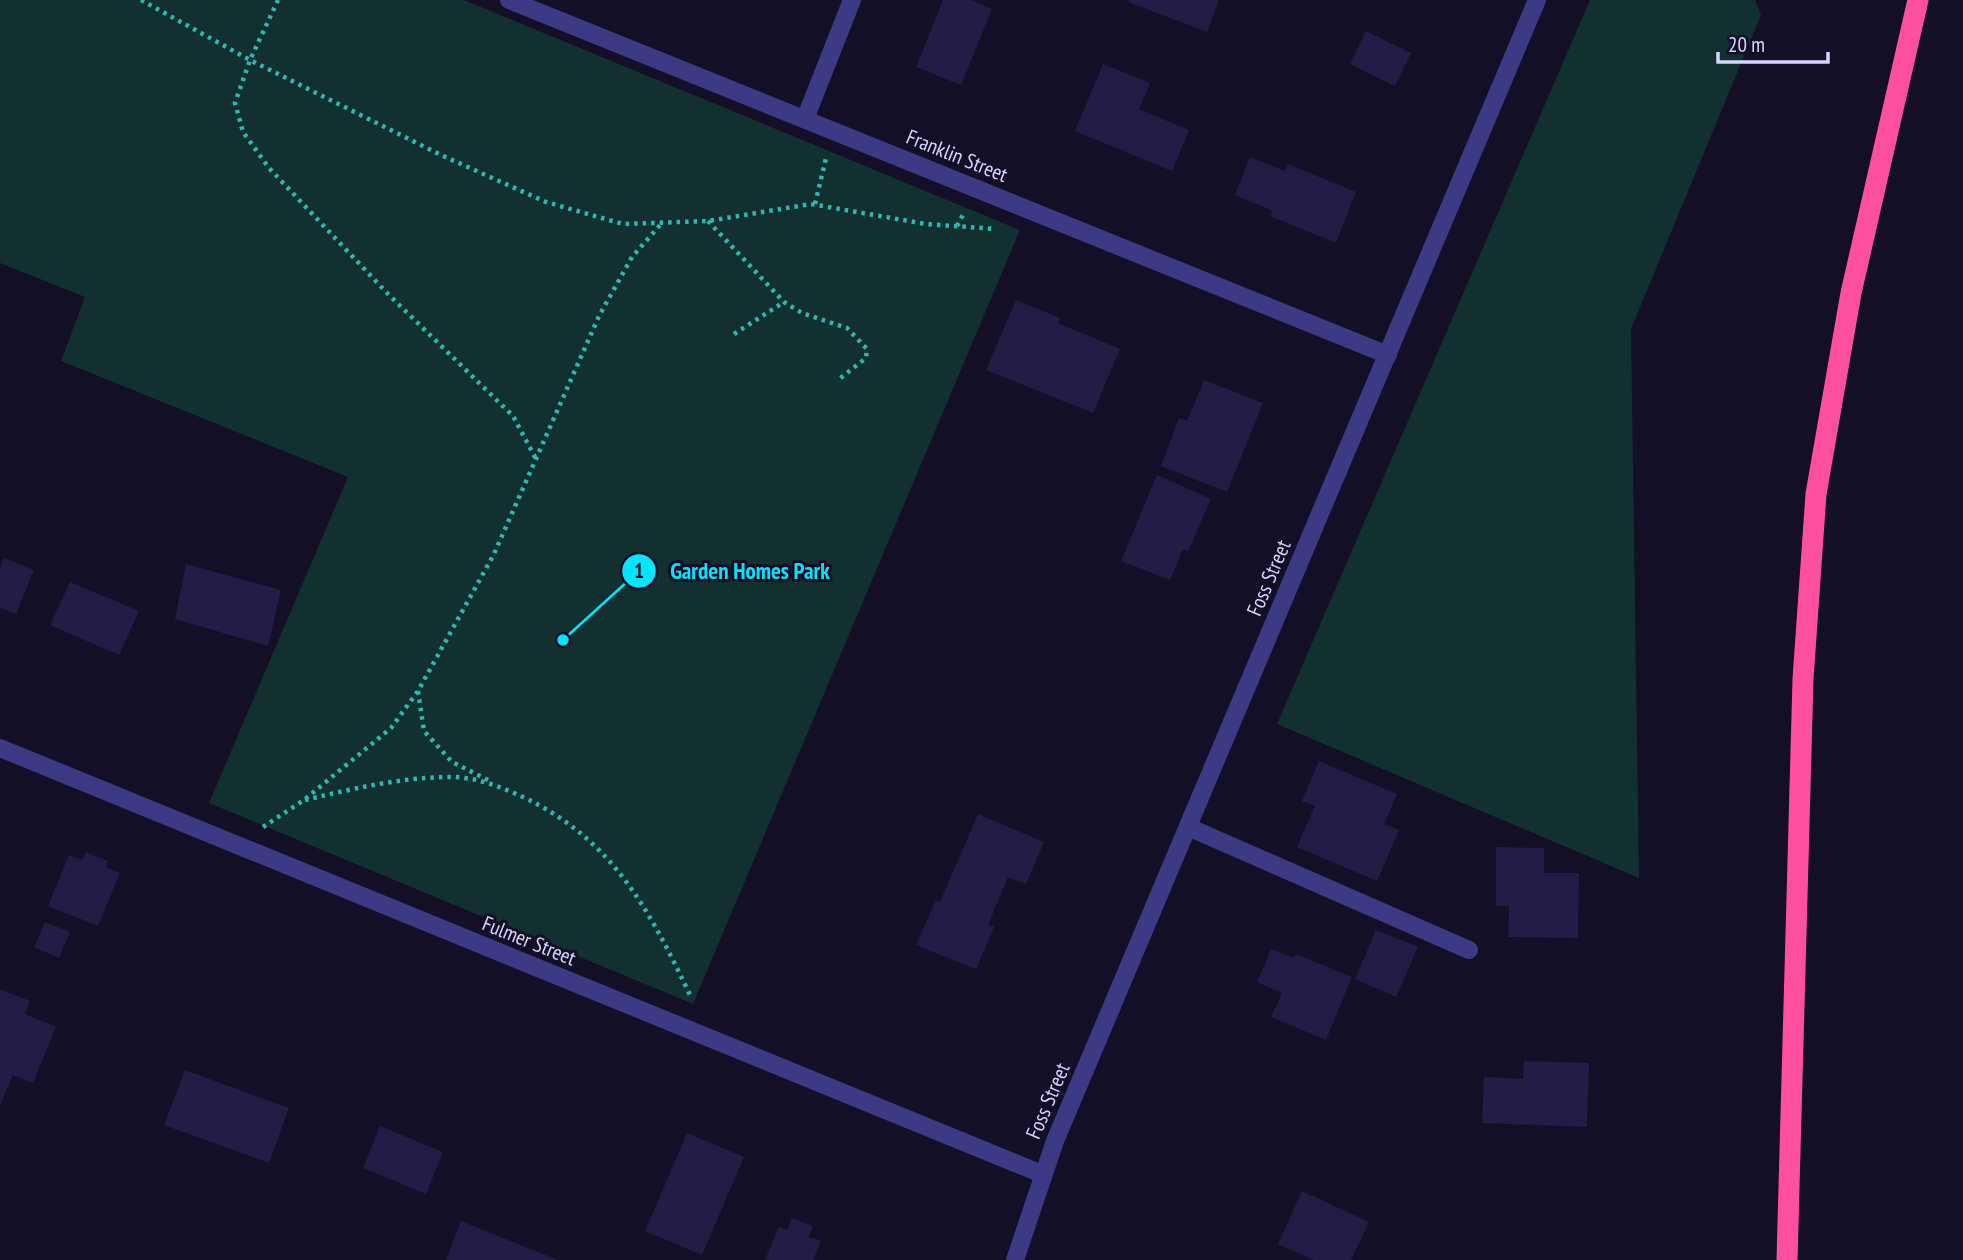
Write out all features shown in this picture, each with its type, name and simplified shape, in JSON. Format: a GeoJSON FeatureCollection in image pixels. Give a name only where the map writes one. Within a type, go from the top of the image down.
{"type":"FeatureCollection","features":[{"type":"Feature","properties":{"kind":"highway"},"geometry":{"type":"LineString","coordinates":[[1787,1260],[1803,693],[1816,494],[1851,293],[1918,0]]}},
{"type":"Feature","properties":{"kind":"street","name":"Franklin Street"},"geometry":{"type":"LineString","coordinates":[[509,0],[1388,355]]}},
{"type":"Feature","properties":{"kind":"street"},"geometry":{"type":"LineString","coordinates":[[805,119],[852,0]]}},
{"type":"Feature","properties":{"kind":"street","name":"Foss Street"},"geometry":{"type":"LineString","coordinates":[[1015,1260],[1042,1174],[1537,0]]}},
{"type":"Feature","properties":{"kind":"street","name":"Fulmer Street"},"geometry":{"type":"LineString","coordinates":[[0,748],[1042,1174]]}},
{"type":"Feature","properties":{"kind":"street"},"geometry":{"type":"LineString","coordinates":[[1188,827],[1469,950]]}},
{"type":"Feature","properties":{"kind":"path"},"geometry":{"type":"LineString","coordinates":[[141,0],[250,60],[441,155],[546,202],[623,224],[708,221],[815,204],[926,223],[1008,229]]}},
{"type":"Feature","properties":{"kind":"path"},"geometry":{"type":"LineString","coordinates":[[278,0],[250,60],[235,103],[243,132],[269,168],[369,274],[513,416],[536,459]]}},
{"type":"Feature","properties":{"kind":"path"},"geometry":{"type":"LineString","coordinates":[[815,204],[828,150]]}},
{"type":"Feature","properties":{"kind":"path"},"geometry":{"type":"LineString","coordinates":[[708,221],[783,302],[802,313],[847,328],[867,349],[866,358],[838,380]]}},
{"type":"Feature","properties":{"kind":"path"},"geometry":{"type":"LineString","coordinates":[[270,821],[304,800],[391,728],[418,691],[448,631],[494,554],[599,316],[632,257],[662,224]]}},
{"type":"Feature","properties":{"kind":"path"},"geometry":{"type":"LineString","coordinates":[[734,334],[783,302]]}},
{"type":"Feature","properties":{"kind":"path"},"geometry":{"type":"LineString","coordinates":[[418,691],[424,731],[452,762],[558,813],[607,855],[652,919],[690,995]]}},
{"type":"Feature","properties":{"kind":"path"},"geometry":{"type":"LineString","coordinates":[[304,800],[373,784],[449,777],[496,784]]}},
{"type":"Feature","properties":{"kind":"green space"},"geometry":{"type":"Polygon","coordinates":[[[0,0],[464,0],[1020,230],[693,1004],[209,803],[348,477],[61,361],[85,297],[0,263],[0,0]]]}},
{"type":"Feature","properties":{"kind":"green space"},"geometry":{"type":"Polygon","coordinates":[[[1590,0],[1755,0],[1761,15],[1631,329],[1639,878],[1277,724],[1590,0]]]}},
{"type":"Feature","properties":{"kind":"building"},"geometry":{"type":"Polygon","coordinates":[[[943,0],[971,0],[992,9],[961,85],[916,67],[943,0]]]}},
{"type":"Feature","properties":{"kind":"building"},"geometry":{"type":"Polygon","coordinates":[[[1219,0],[1207,32],[1128,2],[1219,0]]]}},
{"type":"Feature","properties":{"kind":"building"},"geometry":{"type":"Polygon","coordinates":[[[1366,31],[1411,53],[1395,86],[1350,64],[1366,31]]]}},
{"type":"Feature","properties":{"kind":"building"},"geometry":{"type":"Polygon","coordinates":[[[1103,64],[1150,83],[1139,109],[1189,130],[1172,171],[1075,131],[1103,64]]]}},
{"type":"Feature","properties":{"kind":"building"},"geometry":{"type":"Polygon","coordinates":[[[1250,157],[1285,171],[1288,164],[1356,192],[1336,243],[1270,216],[1273,211],[1235,195],[1250,157]]]}},
{"type":"Feature","properties":{"kind":"building"},"geometry":{"type":"Polygon","coordinates":[[[1016,300],[1060,318],[1058,323],[1120,349],[1093,413],[986,370],[1016,300]]]}},
{"type":"Feature","properties":{"kind":"building"},"geometry":{"type":"Polygon","coordinates":[[[1204,380],[1263,403],[1227,492],[1161,466],[1179,418],[1187,421],[1204,380]]]}},
{"type":"Feature","properties":{"kind":"building"},"geometry":{"type":"Polygon","coordinates":[[[1157,475],[1211,499],[1188,551],[1183,549],[1170,580],[1121,561],[1157,475]]]}},
{"type":"Feature","properties":{"kind":"building"},"geometry":{"type":"Polygon","coordinates":[[[4,558],[34,570],[16,614],[0,608],[0,568],[4,558]]]}},
{"type":"Feature","properties":{"kind":"building"},"geometry":{"type":"Polygon","coordinates":[[[186,564],[281,590],[268,646],[175,619],[186,564]]]}},
{"type":"Feature","properties":{"kind":"building"},"geometry":{"type":"Polygon","coordinates":[[[70,582],[139,611],[119,655],[50,625],[70,582]]]}},
{"type":"Feature","properties":{"kind":"building"},"geometry":{"type":"Polygon","coordinates":[[[1319,761],[1397,794],[1384,824],[1399,830],[1377,881],[1297,847],[1315,806],[1302,801],[1319,761]]]}},
{"type":"Feature","properties":{"kind":"building"},"geometry":{"type":"Polygon","coordinates":[[[978,814],[1044,842],[1026,884],[1008,877],[988,925],[994,927],[976,969],[916,945],[936,900],[940,902],[978,814]]]}},
{"type":"Feature","properties":{"kind":"building"},"geometry":{"type":"Polygon","coordinates":[[[1496,847],[1544,848],[1544,873],[1579,873],[1578,938],[1508,937],[1509,906],[1496,906],[1496,847]]]}},
{"type":"Feature","properties":{"kind":"building"},"geometry":{"type":"Polygon","coordinates":[[[86,852],[108,861],[106,867],[120,873],[98,926],[48,906],[69,855],[82,860],[86,852]]]}},
{"type":"Feature","properties":{"kind":"building"},"geometry":{"type":"Polygon","coordinates":[[[45,922],[70,932],[59,958],[34,947],[45,922]]]}},
{"type":"Feature","properties":{"kind":"building"},"geometry":{"type":"Polygon","coordinates":[[[1376,930],[1418,947],[1396,997],[1355,979],[1376,930]]]}},
{"type":"Feature","properties":{"kind":"building"},"geometry":{"type":"Polygon","coordinates":[[[1271,949],[1294,958],[1296,954],[1352,977],[1326,1040],[1271,1017],[1282,993],[1257,982],[1271,949]]]}},
{"type":"Feature","properties":{"kind":"building"},"geometry":{"type":"Polygon","coordinates":[[[0,989],[30,1001],[25,1014],[56,1027],[33,1083],[13,1075],[0,1105],[0,989]]]}},
{"type":"Feature","properties":{"kind":"building"},"geometry":{"type":"Polygon","coordinates":[[[1524,1061],[1589,1063],[1587,1127],[1482,1123],[1484,1077],[1523,1079],[1524,1061]]]}},
{"type":"Feature","properties":{"kind":"building"},"geometry":{"type":"Polygon","coordinates":[[[185,1070],[289,1108],[269,1163],[164,1125],[185,1070]]]}},
{"type":"Feature","properties":{"kind":"building"},"geometry":{"type":"Polygon","coordinates":[[[380,1126],[443,1152],[426,1194],[363,1168],[380,1126]]]}},
{"type":"Feature","properties":{"kind":"building"},"geometry":{"type":"Polygon","coordinates":[[[687,1133],[744,1157],[702,1255],[645,1231],[687,1133]]]}},
{"type":"Feature","properties":{"kind":"building"},"geometry":{"type":"Polygon","coordinates":[[[1302,1191],[1369,1222],[1351,1260],[1314,1260],[1278,1244],[1302,1191]]]}},
{"type":"Feature","properties":{"kind":"building"},"geometry":{"type":"Polygon","coordinates":[[[792,1218],[813,1226],[809,1237],[821,1241],[813,1260],[765,1260],[779,1227],[787,1230],[792,1218]]]}},
{"type":"Feature","properties":{"kind":"building"},"geometry":{"type":"Polygon","coordinates":[[[461,1221],[558,1260],[446,1260],[461,1221]]]}},
{"type":"Feature","properties":{"kind":"place","name":"Garden Homes Park"},"geometry":{"type":"Point","coordinates":[563,640]}}]}
